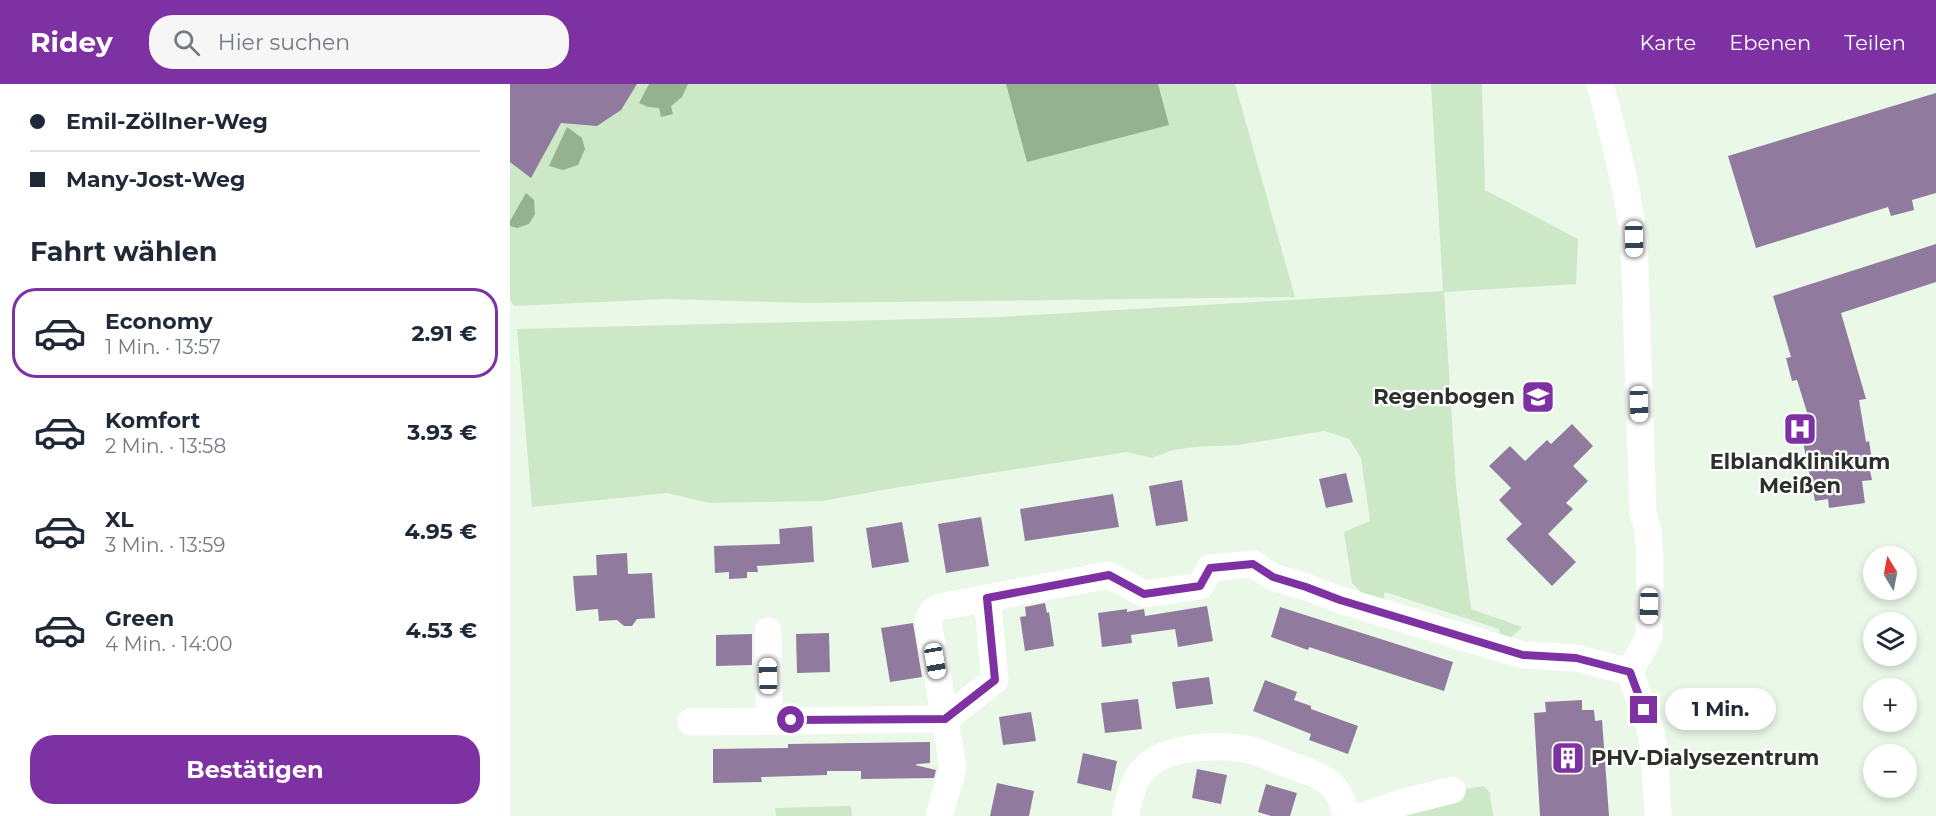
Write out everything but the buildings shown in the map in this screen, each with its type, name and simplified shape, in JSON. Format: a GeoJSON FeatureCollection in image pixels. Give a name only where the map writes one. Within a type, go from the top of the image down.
{"type":"FeatureCollection","features":[{"type":"Feature","properties":{"kind":"street"},"geometry":{"type":"LineString","coordinates":[[1599,84],[1619,154],[1634,239],[1642,513],[1648,530],[1650,558],[1649,637],[1630,672],[1650,729],[1654,748],[1658,816]]}},
{"type":"Feature","properties":{"kind":"street"},"geometry":{"type":"LineString","coordinates":[[939,816],[953,768],[928,622],[932,612],[940,607],[1109,575],[1144,594],[1200,586],[1210,568],[1253,564],[1273,577],[1340,600],[1523,655],[1576,658],[1630,672]]}},
{"type":"Feature","properties":{"kind":"street"},"geometry":{"type":"LineString","coordinates":[[691,722],[945,719],[995,680],[987,598]]}},
{"type":"Feature","properties":{"kind":"street"},"geometry":{"type":"LineString","coordinates":[[768,631],[769,721]]}},
{"type":"Feature","properties":{"kind":"street"},"geometry":{"type":"LineString","coordinates":[[1125,816],[1132,788],[1139,774],[1148,765],[1162,755],[1192,749],[1216,748],[1242,748],[1314,773],[1336,789],[1343,802],[1346,816]]}},
{"type":"Feature","properties":{"kind":"street"},"geometry":{"type":"LineString","coordinates":[[1364,816],[1401,803],[1452,790]]}},
{"type":"Feature","properties":{"kind":"shaded area"},"geometry":{"type":"Polygon","coordinates":[[[510,84],[1235,84],[1295,297],[804,303],[666,299],[514,306],[510,300],[510,84]]]}},
{"type":"Feature","properties":{"kind":"shaded area"},"geometry":{"type":"Polygon","coordinates":[[[649,84],[688,84],[682,97],[671,106],[673,114],[661,117],[659,108],[639,103],[649,84]]]}},
{"type":"Feature","properties":{"kind":"shaded area"},"geometry":{"type":"Polygon","coordinates":[[[1006,84],[1158,84],[1169,125],[1027,162],[1006,84]]]}},
{"type":"Feature","properties":{"kind":"shaded area"},"geometry":{"type":"Polygon","coordinates":[[[1431,84],[1482,84],[1485,190],[1578,239],[1576,284],[1444,292],[1456,486],[1471,609],[1522,627],[1509,640],[1501,638],[1499,629],[1385,592],[1382,603],[1365,596],[1352,583],[1344,532],[1370,521],[1361,458],[1349,439],[1324,431],[1238,445],[1173,450],[1152,458],[1127,452],[822,501],[709,503],[667,493],[532,507],[517,329],[1000,317],[1443,291],[1431,84]]]}},
{"type":"Feature","properties":{"kind":"shaded area"},"geometry":{"type":"Polygon","coordinates":[[[567,127],[582,138],[585,149],[578,165],[563,170],[549,166],[567,127]]]}},
{"type":"Feature","properties":{"kind":"shaded area"},"geometry":{"type":"Polygon","coordinates":[[[526,193],[534,200],[535,214],[529,224],[517,228],[510,226],[510,221],[526,193]]]}},
{"type":"Feature","properties":{"kind":"shaded area"},"geometry":{"type":"Polygon","coordinates":[[[1484,786],[1490,793],[1493,816],[1390,816],[1454,791],[1484,786]]]}},
{"type":"Feature","properties":{"kind":"shaded area"},"geometry":{"type":"Polygon","coordinates":[[[851,806],[852,816],[776,816],[775,808],[851,806]]]}},
{"type":"Feature","properties":{"kind":"place","name":"Regenbogen"},"geometry":{"type":"Point","coordinates":[1538,397]}},
{"type":"Feature","properties":{"kind":"place","name":"Elblandklinikum Meißen"},"geometry":{"type":"Point","coordinates":[1800,429]}},
{"type":"Feature","properties":{"kind":"place","name":"PHV-Dialysezentrum"},"geometry":{"type":"Point","coordinates":[1568,758]}},
{"type":"Feature","properties":{"kind":"route"},"geometry":{"type":"LineString","coordinates":[[791,720],[945,719],[995,680],[987,598],[1109,575],[1144,594],[1200,586],[1210,568],[1253,564],[1273,577],[1340,600],[1523,655],[1576,658],[1630,672],[1644,710]]}}]}
